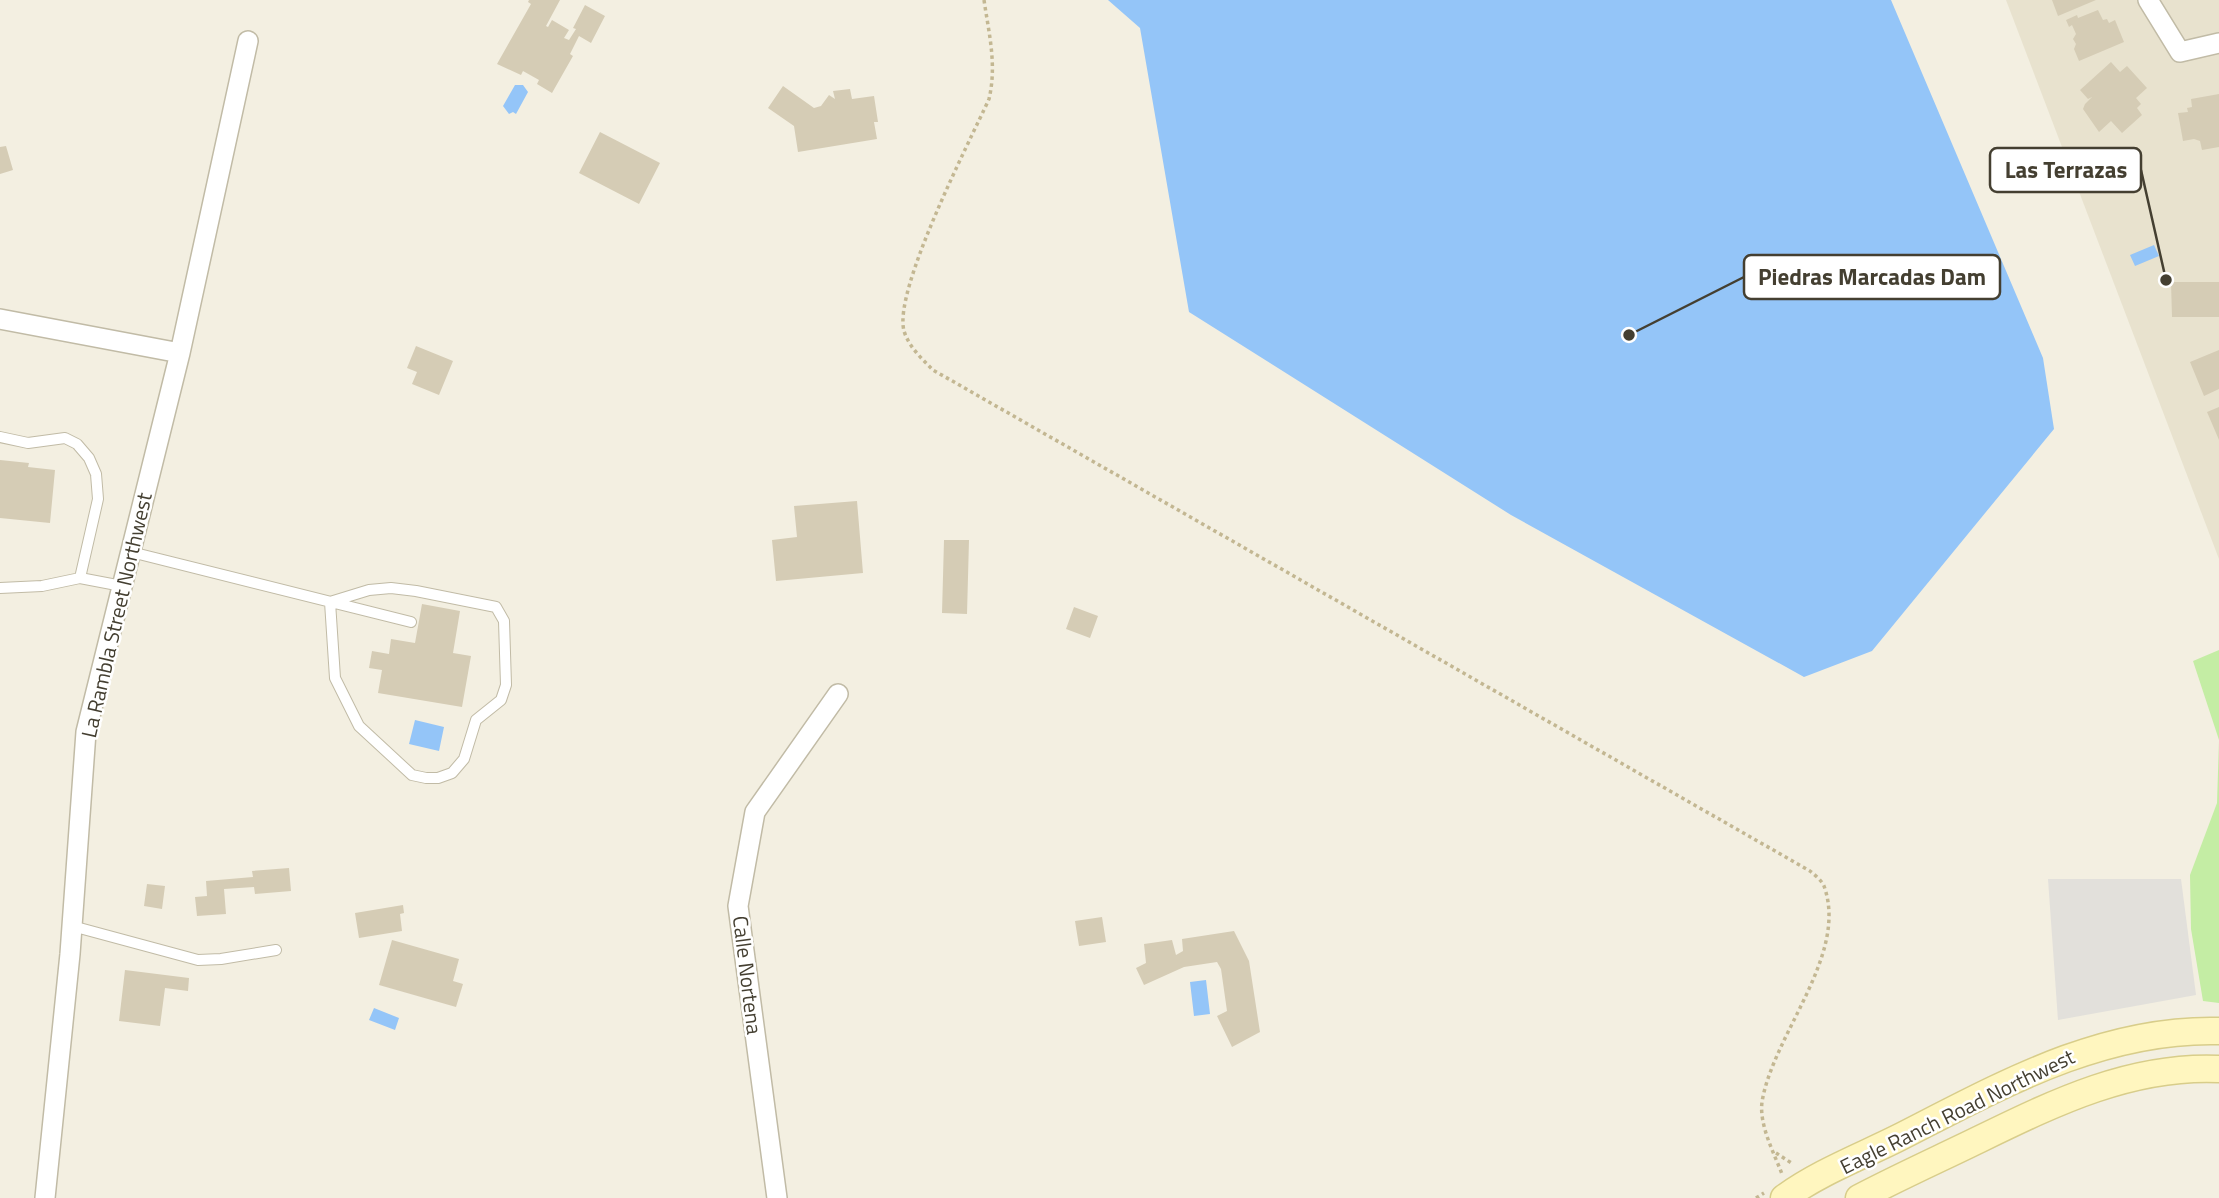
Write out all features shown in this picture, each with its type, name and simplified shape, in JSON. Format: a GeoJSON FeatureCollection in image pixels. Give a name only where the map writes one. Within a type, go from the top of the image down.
{"type":"FeatureCollection","features":[{"type":"Feature","properties":{"kind":"street"},"geometry":{"type":"LineString","coordinates":[[2148,0],[2180,52],[2219,43]]}},
{"type":"Feature","properties":{"kind":"street","name":"La Rambla Street Northwest"},"geometry":{"type":"LineString","coordinates":[[46,1198],[72,926],[86,732],[180,353],[248,41]]}},
{"type":"Feature","properties":{"kind":"street"},"geometry":{"type":"LineString","coordinates":[[0,319],[180,353]]}},
{"type":"Feature","properties":{"kind":"street","name":"Calle Nortena"},"geometry":{"type":"LineString","coordinates":[[777,1198],[738,906],[755,812],[838,694]]}},
{"type":"Feature","properties":{"kind":"street","name":"Eagle Ranch Road Northwest"},"geometry":{"type":"LineString","coordinates":[[1787,1196],[2018,1078],[2082,1051],[2139,1037],[2219,1031]]}},
{"type":"Feature","properties":{"kind":"street","name":"Eagle Ranch Road Northwest"},"geometry":{"type":"LineString","coordinates":[[1859,1198],[2055,1103],[2101,1085],[2146,1073],[2219,1069]]}},
{"type":"Feature","properties":{"kind":"lane"},"geometry":{"type":"LineString","coordinates":[[0,437],[28,443],[65,438],[78,444],[89,458],[96,474],[98,499],[80,578]]}},
{"type":"Feature","properties":{"kind":"lane"},"geometry":{"type":"LineString","coordinates":[[131,552],[411,622]]}},
{"type":"Feature","properties":{"kind":"lane"},"geometry":{"type":"LineString","coordinates":[[0,588],[42,586],[80,578],[122,586]]}},
{"type":"Feature","properties":{"kind":"lane"},"geometry":{"type":"LineString","coordinates":[[391,588],[496,607],[504,621],[506,685],[501,699],[477,720],[464,759],[453,772],[438,778],[412,775],[359,726],[335,678],[330,602],[369,590],[391,588]]}},
{"type":"Feature","properties":{"kind":"lane"},"geometry":{"type":"LineString","coordinates":[[72,926],[198,960],[276,950]]}},
{"type":"Feature","properties":{"kind":"path"},"geometry":{"type":"LineString","coordinates":[[984,0],[993,61],[993,80],[989,99],[912,275],[903,311],[904,331],[915,352],[933,370],[1788,858],[1810,871],[1824,884],[1830,932],[1820,963],[1769,1075],[1762,1105],[1766,1131],[1787,1196]]}},
{"type":"Feature","properties":{"kind":"shaded area"},"geometry":{"type":"Polygon","coordinates":[[[2006,0],[2219,0],[2219,559],[2006,0]]]}},
{"type":"Feature","properties":{"kind":"shaded area"},"geometry":{"type":"Polygon","coordinates":[[[2048,879],[2181,879],[2196,995],[2058,1020],[2048,879]]]}},
{"type":"Feature","properties":{"kind":"green space"},"geometry":{"type":"Polygon","coordinates":[[[2219,650],[2219,740],[2193,661],[2219,650]]]}},
{"type":"Feature","properties":{"kind":"green space"},"geometry":{"type":"Polygon","coordinates":[[[2219,741],[2219,1003],[2203,1001],[2191,929],[2190,875],[2217,803],[2219,741]]]}},
{"type":"Feature","properties":{"kind":"water"},"geometry":{"type":"Polygon","coordinates":[[[1108,0],[1891,0],[2043,358],[2054,429],[1872,651],[1804,677],[1511,515],[1189,312],[1140,28],[1108,0]]]}},
{"type":"Feature","properties":{"kind":"water"},"geometry":{"type":"Polygon","coordinates":[[[515,85],[523,85],[528,92],[516,114],[509,114],[503,106],[515,85]]]}},
{"type":"Feature","properties":{"kind":"water"},"geometry":{"type":"Polygon","coordinates":[[[2154,245],[2159,256],[2135,266],[2130,255],[2154,245]]]}},
{"type":"Feature","properties":{"kind":"water"},"geometry":{"type":"Polygon","coordinates":[[[415,720],[444,727],[439,751],[409,744],[415,720]]]}},
{"type":"Feature","properties":{"kind":"water"},"geometry":{"type":"Polygon","coordinates":[[[1206,980],[1210,1014],[1194,1016],[1190,982],[1206,980]]]}},
{"type":"Feature","properties":{"kind":"water"},"geometry":{"type":"Polygon","coordinates":[[[374,1008],[399,1018],[395,1030],[369,1020],[374,1008]]]}},
{"type":"Feature","properties":{"kind":"building"},"geometry":{"type":"Polygon","coordinates":[[[529,0],[560,0],[546,26],[548,27],[552,20],[569,30],[564,38],[569,40],[585,5],[605,16],[591,43],[579,36],[570,54],[573,56],[552,93],[537,84],[539,80],[523,71],[521,75],[497,64],[531,4],[529,0]]]}},
{"type":"Feature","properties":{"kind":"building"},"geometry":{"type":"Polygon","coordinates":[[[2052,0],[2096,0],[2058,16],[2052,0]]]}},
{"type":"Feature","properties":{"kind":"building"},"geometry":{"type":"Polygon","coordinates":[[[2098,10],[2103,20],[2107,19],[2109,23],[2115,20],[2124,42],[2079,61],[2074,49],[2076,44],[2073,39],[2076,34],[2066,20],[2098,10]]]}},
{"type":"Feature","properties":{"kind":"building"},"geometry":{"type":"Polygon","coordinates":[[[2111,62],[2120,72],[2127,66],[2147,88],[2136,98],[2141,104],[2137,108],[2142,115],[2122,133],[2111,121],[2099,132],[2083,109],[2092,97],[2088,99],[2080,90],[2111,62]]]}},
{"type":"Feature","properties":{"kind":"building"},"geometry":{"type":"Polygon","coordinates":[[[783,86],[814,108],[821,106],[829,95],[835,99],[833,91],[850,89],[852,99],[874,96],[878,122],[874,122],[877,139],[798,152],[794,126],[768,108],[783,86]]]}},
{"type":"Feature","properties":{"kind":"building"},"geometry":{"type":"Polygon","coordinates":[[[2219,94],[2219,147],[2202,150],[2200,141],[2183,141],[2178,113],[2188,112],[2187,108],[2192,107],[2191,99],[2219,94]]]}},
{"type":"Feature","properties":{"kind":"building"},"geometry":{"type":"Polygon","coordinates":[[[600,132],[660,163],[639,204],[579,173],[600,132]]]}},
{"type":"Feature","properties":{"kind":"building"},"geometry":{"type":"Polygon","coordinates":[[[6,146],[13,170],[0,174],[0,147],[6,146]]]}},
{"type":"Feature","properties":{"kind":"building"},"geometry":{"type":"Polygon","coordinates":[[[2171,282],[2219,282],[2219,317],[2172,317],[2171,282]]]}},
{"type":"Feature","properties":{"kind":"building"},"geometry":{"type":"Polygon","coordinates":[[[416,346],[453,361],[439,395],[412,384],[417,372],[407,368],[416,346]]]}},
{"type":"Feature","properties":{"kind":"building"},"geometry":{"type":"Polygon","coordinates":[[[2219,350],[2219,389],[2204,396],[2190,362],[2219,350]]]}},
{"type":"Feature","properties":{"kind":"building"},"geometry":{"type":"Polygon","coordinates":[[[2219,407],[2219,440],[2207,412],[2219,407]]]}},
{"type":"Feature","properties":{"kind":"building"},"geometry":{"type":"Polygon","coordinates":[[[0,460],[29,463],[28,467],[55,470],[50,523],[0,518],[0,460]]]}},
{"type":"Feature","properties":{"kind":"building"},"geometry":{"type":"Polygon","coordinates":[[[857,501],[863,573],[776,581],[772,540],[797,537],[794,506],[857,501]]]}},
{"type":"Feature","properties":{"kind":"building"},"geometry":{"type":"Polygon","coordinates":[[[944,540],[969,540],[967,614],[942,613],[944,540]]]}},
{"type":"Feature","properties":{"kind":"building"},"geometry":{"type":"Polygon","coordinates":[[[422,604],[460,611],[453,653],[471,656],[462,707],[378,693],[382,670],[369,668],[372,651],[389,654],[391,639],[415,643],[422,604]]]}},
{"type":"Feature","properties":{"kind":"building"},"geometry":{"type":"Polygon","coordinates":[[[1074,607],[1098,616],[1090,638],[1066,629],[1074,607]]]}},
{"type":"Feature","properties":{"kind":"building"},"geometry":{"type":"Polygon","coordinates":[[[289,868],[291,891],[255,894],[254,887],[224,889],[226,914],[197,916],[195,897],[207,896],[206,881],[253,877],[252,871],[289,868]]]}},
{"type":"Feature","properties":{"kind":"building"},"geometry":{"type":"Polygon","coordinates":[[[147,884],[165,886],[162,909],[144,906],[147,884]]]}},
{"type":"Feature","properties":{"kind":"building"},"geometry":{"type":"Polygon","coordinates":[[[403,905],[404,913],[400,914],[402,931],[359,938],[355,913],[403,905]]]}},
{"type":"Feature","properties":{"kind":"building"},"geometry":{"type":"Polygon","coordinates":[[[1102,917],[1106,942],[1079,946],[1075,921],[1102,917]]]}},
{"type":"Feature","properties":{"kind":"building"},"geometry":{"type":"Polygon","coordinates":[[[1234,931],[1249,961],[1260,1032],[1232,1047],[1217,1016],[1227,1011],[1221,969],[1217,962],[1184,967],[1144,985],[1136,968],[1146,963],[1144,944],[1172,940],[1176,955],[1183,951],[1182,939],[1234,931]]]}},
{"type":"Feature","properties":{"kind":"building"},"geometry":{"type":"Polygon","coordinates":[[[392,940],[459,959],[453,981],[463,984],[456,1007],[379,985],[392,940]]]}},
{"type":"Feature","properties":{"kind":"building"},"geometry":{"type":"Polygon","coordinates":[[[125,970],[189,978],[188,991],[165,988],[160,1026],[119,1021],[125,970]]]}},
{"type":"Feature","properties":{"kind":"place","name":"Las Terrazas"},"geometry":{"type":"Point","coordinates":[2166,280]}},
{"type":"Feature","properties":{"kind":"place","name":"Piedras Marcadas Dam"},"geometry":{"type":"Point","coordinates":[1629,335]}}]}
